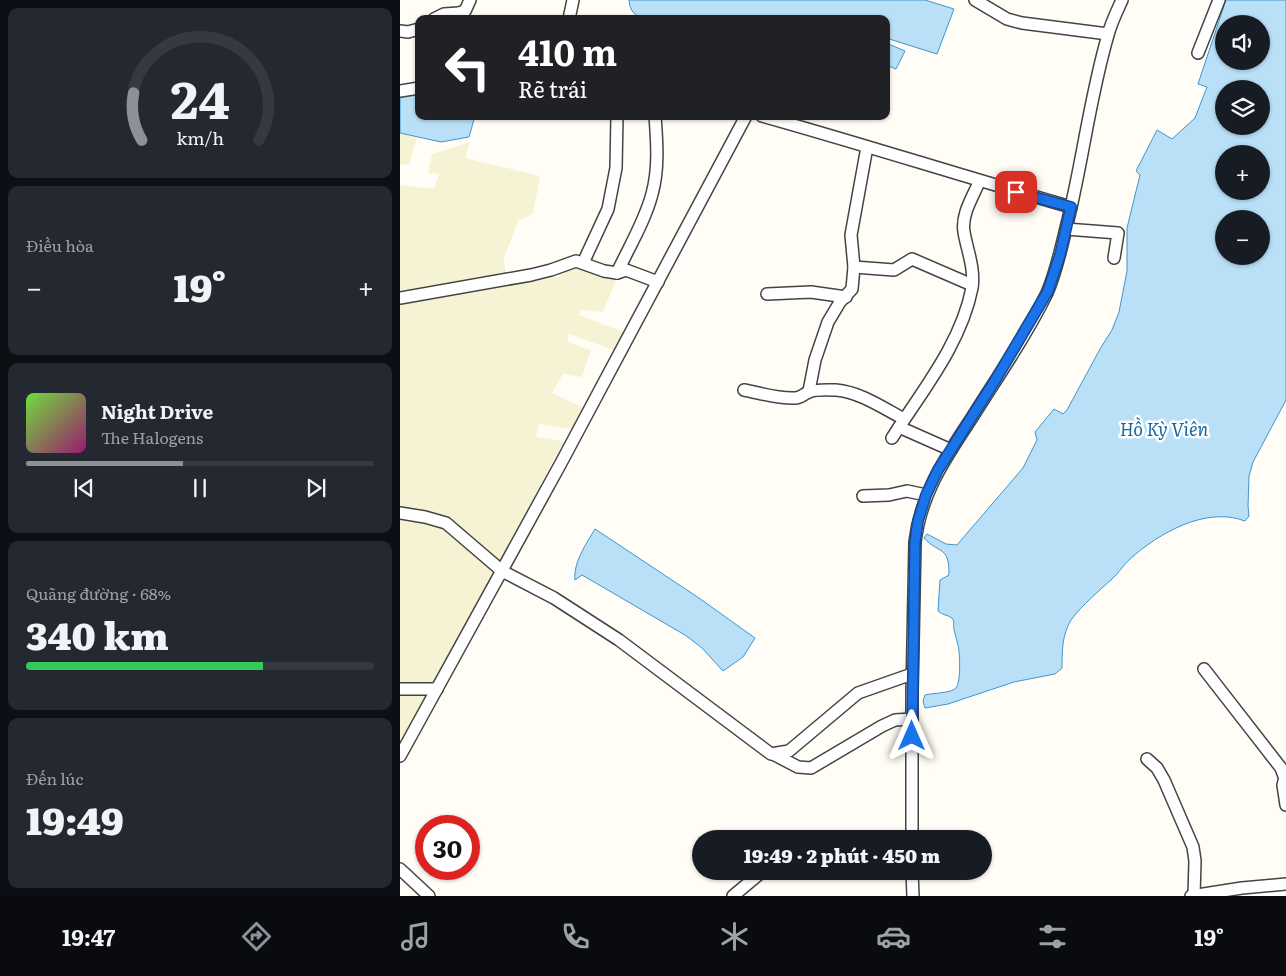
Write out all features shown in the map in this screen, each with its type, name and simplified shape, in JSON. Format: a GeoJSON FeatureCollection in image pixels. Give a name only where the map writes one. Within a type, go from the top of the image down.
{"type":"FeatureCollection","features":[{"type":"Feature","properties":{"kind":"street"},"geometry":{"type":"LineString","coordinates":[[442,15],[463,15],[470,0]]}},
{"type":"Feature","properties":{"kind":"street"},"geometry":{"type":"LineString","coordinates":[[570,15],[573,0]]}},
{"type":"Feature","properties":{"kind":"street"},"geometry":{"type":"LineString","coordinates":[[975,0],[1008,19],[1022,24],[1108,34]]}},
{"type":"Feature","properties":{"kind":"street"},"geometry":{"type":"LineString","coordinates":[[912,830],[912,674],[915,542],[918,521],[926,495],[938,470],[996,379],[1048,291],[1060,255],[1108,34],[1122,0]]}},
{"type":"Feature","properties":{"kind":"street"},"geometry":{"type":"LineString","coordinates":[[1198,53],[1219,0]]}},
{"type":"Feature","properties":{"kind":"street"},"geometry":{"type":"LineString","coordinates":[[400,31],[415,30]]}},
{"type":"Feature","properties":{"kind":"street"},"geometry":{"type":"LineString","coordinates":[[400,91],[415,89]]}},
{"type":"Feature","properties":{"kind":"street"},"geometry":{"type":"LineString","coordinates":[[583,263],[608,209],[616,168],[618,120]]}},
{"type":"Feature","properties":{"kind":"street"},"geometry":{"type":"LineString","coordinates":[[617,273],[653,192],[656,174],[655,120]]}},
{"type":"Feature","properties":{"kind":"street"},"geometry":{"type":"LineString","coordinates":[[400,756],[502,572],[744,120]]}},
{"type":"Feature","properties":{"kind":"street"},"geometry":{"type":"LineString","coordinates":[[776,120],[979,182],[1071,207]]}},
{"type":"Feature","properties":{"kind":"street"},"geometry":{"type":"LineString","coordinates":[[809,391],[815,360],[828,322],[840,302],[852,289],[854,267],[850,235],[867,147]]}},
{"type":"Feature","properties":{"kind":"street"},"geometry":{"type":"LineString","coordinates":[[892,438],[961,326],[972,285],[972,264],[964,231],[965,213],[979,182]]}},
{"type":"Feature","properties":{"kind":"street"},"geometry":{"type":"LineString","coordinates":[[1066,228],[1118,233],[1114,258]]}},
{"type":"Feature","properties":{"kind":"street"},"geometry":{"type":"LineString","coordinates":[[854,267],[894,270],[912,259],[972,285]]}},
{"type":"Feature","properties":{"kind":"street"},"geometry":{"type":"LineString","coordinates":[[400,298],[531,275],[576,261],[593,268],[617,273],[626,270],[658,282]]}},
{"type":"Feature","properties":{"kind":"street"},"geometry":{"type":"LineString","coordinates":[[767,294],[811,292],[846,297]]}},
{"type":"Feature","properties":{"kind":"street"},"geometry":{"type":"LineString","coordinates":[[744,390],[783,398],[799,398],[809,391],[835,390],[847,392],[868,400],[901,423],[951,450]]}},
{"type":"Feature","properties":{"kind":"street"},"geometry":{"type":"LineString","coordinates":[[863,496],[907,491],[926,495]]}},
{"type":"Feature","properties":{"kind":"street"},"geometry":{"type":"LineString","coordinates":[[400,513],[446,523],[502,572],[554,598],[619,640],[771,754],[798,767],[811,768],[882,726],[896,720],[912,719]]}},
{"type":"Feature","properties":{"kind":"street"},"geometry":{"type":"LineString","coordinates":[[1204,669],[1281,768],[1285,775],[1282,785],[1286,805]]}},
{"type":"Feature","properties":{"kind":"street"},"geometry":{"type":"LineString","coordinates":[[771,754],[789,751],[858,693],[912,674]]}},
{"type":"Feature","properties":{"kind":"street"},"geometry":{"type":"LineString","coordinates":[[400,689],[437,689]]}},
{"type":"Feature","properties":{"kind":"street"},"geometry":{"type":"LineString","coordinates":[[1147,759],[1157,768],[1164,780],[1193,847],[1195,861],[1192,896],[1286,884]]}},
{"type":"Feature","properties":{"kind":"street"},"geometry":{"type":"LineString","coordinates":[[400,869],[429,896]]}},
{"type":"Feature","properties":{"kind":"street"},"geometry":{"type":"LineString","coordinates":[[733,896],[752,880]]}},
{"type":"Feature","properties":{"kind":"street"},"geometry":{"type":"LineString","coordinates":[[912,880],[913,896]]}},
{"type":"Feature","properties":{"kind":"shaded area"},"geometry":{"type":"Polygon","coordinates":[[[400,133],[417,138],[409,165],[400,164],[400,133]]]}},
{"type":"Feature","properties":{"kind":"shaded area"},"geometry":{"type":"Polygon","coordinates":[[[470,142],[465,158],[540,176],[533,214],[518,221],[504,258],[506,284],[559,277],[571,265],[618,275],[603,312],[582,310],[579,315],[626,333],[616,351],[569,334],[567,342],[591,350],[582,377],[563,374],[552,393],[584,408],[572,429],[539,424],[536,437],[564,441],[400,744],[400,185],[434,189],[439,174],[428,173],[432,154],[470,142]]]}},
{"type":"Feature","properties":{"kind":"water"},"geometry":{"type":"Polygon","coordinates":[[[629,0],[925,0],[954,9],[937,54],[890,39],[890,15],[637,15],[630,7],[629,0]]]}},
{"type":"Feature","properties":{"kind":"water","name":"Hồ Kỳ Viên"},"geometry":{"type":"Polygon","coordinates":[[[1226,0],[1286,0],[1286,400],[1253,462],[1249,476],[1249,516],[1245,521],[1230,517],[1199,520],[1169,532],[1142,549],[1075,614],[1064,637],[1062,668],[1055,674],[1014,682],[948,704],[925,708],[923,701],[925,695],[947,692],[956,688],[960,667],[959,649],[952,618],[938,611],[940,580],[949,575],[949,565],[945,555],[924,538],[927,534],[946,544],[957,545],[1023,468],[1037,440],[1035,432],[1054,409],[1063,414],[1067,410],[1112,330],[1119,312],[1127,271],[1127,228],[1140,175],[1136,171],[1157,130],[1172,139],[1195,118],[1207,87],[1198,84],[1215,33],[1215,70],[1270,70],[1270,15],[1221,15],[1226,0]]]}},
{"type":"Feature","properties":{"kind":"water"},"geometry":{"type":"Polygon","coordinates":[[[890,45],[905,51],[896,69],[890,67],[890,45]]]}},
{"type":"Feature","properties":{"kind":"water"},"geometry":{"type":"Polygon","coordinates":[[[415,93],[415,120],[474,120],[469,137],[441,142],[400,133],[400,95],[415,93]]]}},
{"type":"Feature","properties":{"kind":"water"},"geometry":{"type":"Polygon","coordinates":[[[595,529],[699,598],[755,638],[743,657],[723,671],[702,648],[685,635],[582,575],[575,580],[578,560],[595,529]]]}},
{"type":"Feature","properties":{"kind":"route"},"geometry":{"type":"LineString","coordinates":[[912,736],[915,542],[918,521],[926,495],[938,470],[996,379],[1048,291],[1060,255],[1071,207],[1016,192]]}}]}
